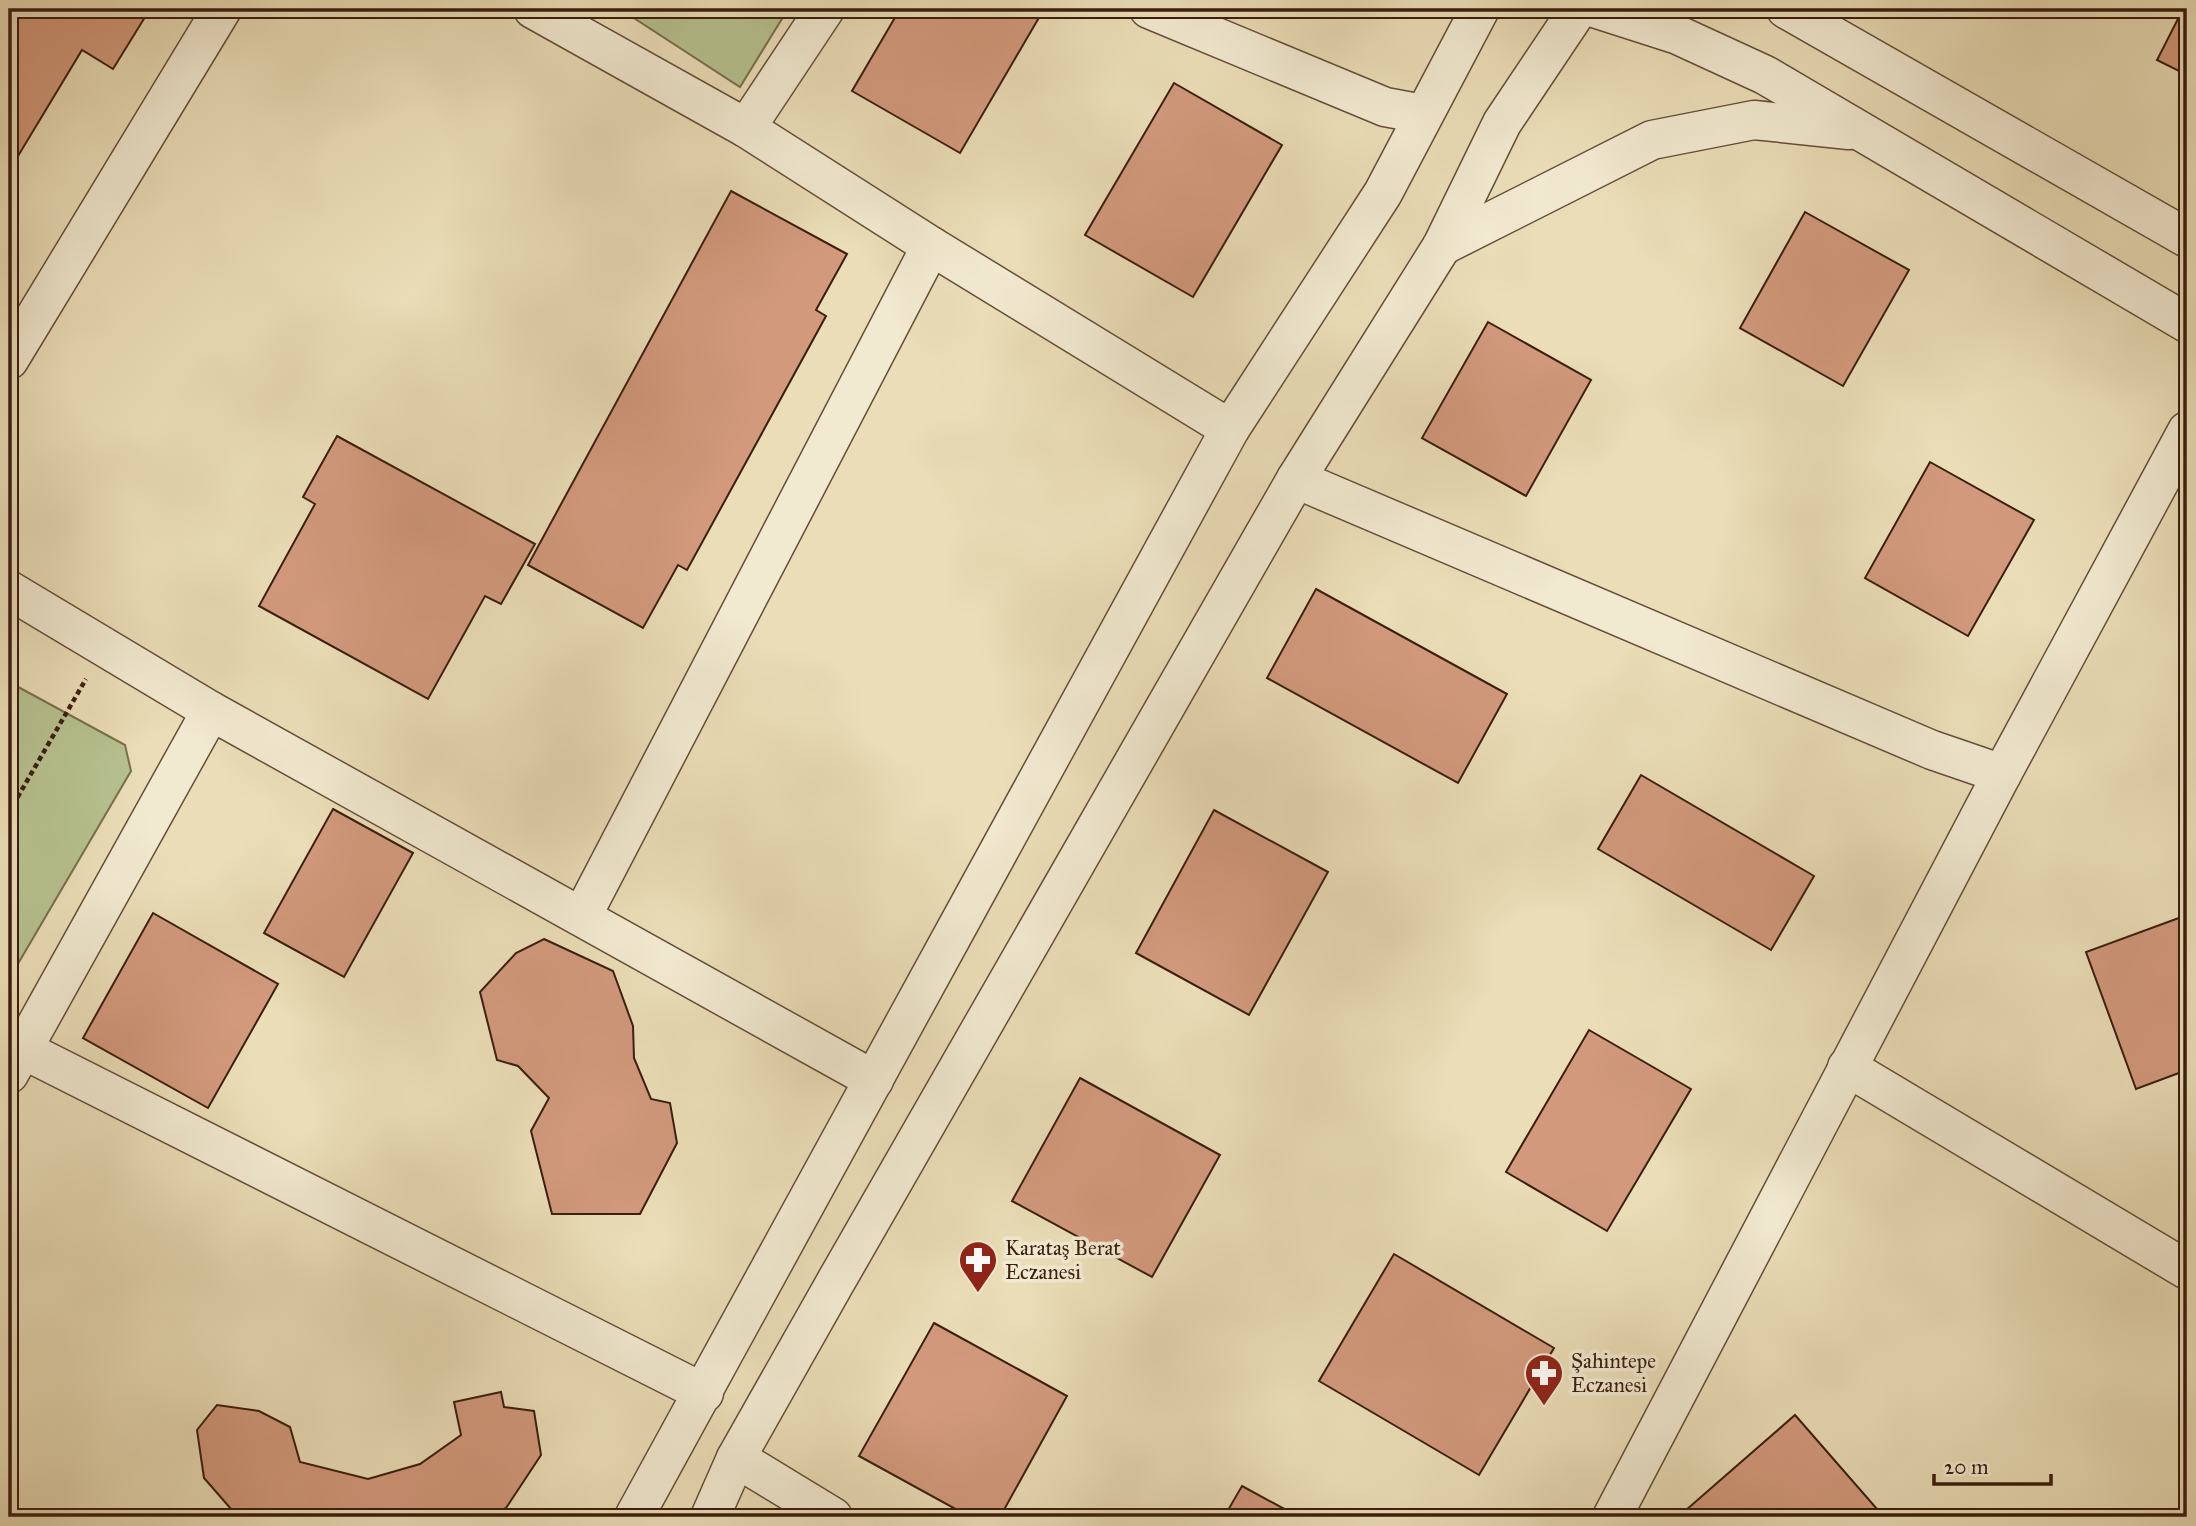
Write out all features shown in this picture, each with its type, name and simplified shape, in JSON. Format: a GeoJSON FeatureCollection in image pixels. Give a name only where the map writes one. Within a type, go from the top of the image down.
{"type":"FeatureCollection","features":[{"type":"Feature","properties":{"kind":"street"},"geometry":{"type":"LineString","coordinates":[[9,360],[222,9]]}},
{"type":"Feature","properties":{"kind":"street"},"geometry":{"type":"LineString","coordinates":[[533,9],[746,128],[931,246],[1230,429]]}},
{"type":"Feature","properties":{"kind":"street"},"geometry":{"type":"LineString","coordinates":[[746,128],[825,9]]}},
{"type":"Feature","properties":{"kind":"street"},"geometry":{"type":"LineString","coordinates":[[1149,9],[1385,107],[1423,114]]}},
{"type":"Feature","properties":{"kind":"street"},"geometry":{"type":"LineString","coordinates":[[634,1517],[1230,429],[1383,193],[1480,9]]}},
{"type":"Feature","properties":{"kind":"street"},"geometry":{"type":"LineString","coordinates":[[1786,9],[2187,238]]}},
{"type":"Feature","properties":{"kind":"street"},"geometry":{"type":"LineString","coordinates":[[710,1517],[736,1458],[1296,479],[1442,246],[1502,123],[1578,10],[1678,35],[1765,75],[2187,323]]}},
{"type":"Feature","properties":{"kind":"street"},"geometry":{"type":"LineString","coordinates":[[1442,246],[1652,140],[1754,120],[1861,131]]}},
{"type":"Feature","properties":{"kind":"street"},"geometry":{"type":"LineString","coordinates":[[582,916],[931,246]]}},
{"type":"Feature","properties":{"kind":"street"},"geometry":{"type":"LineString","coordinates":[[1612,1517],[2002,774],[2187,431]]}},
{"type":"Feature","properties":{"kind":"street"},"geometry":{"type":"LineString","coordinates":[[1296,479],[1932,750],[2002,774]]}},
{"type":"Feature","properties":{"kind":"street"},"geometry":{"type":"LineString","coordinates":[[9,590],[211,711],[874,1080]]}},
{"type":"Feature","properties":{"kind":"street"},"geometry":{"type":"LineString","coordinates":[[211,711],[16,1062],[704,1393]]}},
{"type":"Feature","properties":{"kind":"street"},"geometry":{"type":"LineString","coordinates":[[1847,1067],[2187,1270]]}},
{"type":"Feature","properties":{"kind":"street"},"geometry":{"type":"LineString","coordinates":[[736,1458],[833,1517]]}},
{"type":"Feature","properties":{"kind":"path"},"geometry":{"type":"LineString","coordinates":[[9,811],[104,647]]}},
{"type":"Feature","properties":{"kind":"green space"},"geometry":{"type":"Polygon","coordinates":[[[620,9],[788,9],[740,87],[620,9]]]}},
{"type":"Feature","properties":{"kind":"green space"},"geometry":{"type":"Polygon","coordinates":[[[9,682],[125,745],[131,771],[9,979],[9,682]]]}},
{"type":"Feature","properties":{"kind":"building"},"geometry":{"type":"Polygon","coordinates":[[[9,9],[150,9],[113,69],[82,50],[9,171],[9,9]]]}},
{"type":"Feature","properties":{"kind":"building"},"geometry":{"type":"Polygon","coordinates":[[[900,9],[1044,9],[960,153],[852,91],[900,9]]]}},
{"type":"Feature","properties":{"kind":"building"},"geometry":{"type":"Polygon","coordinates":[[[2183,9],[2187,9],[2187,75],[2157,60],[2183,9]]]}},
{"type":"Feature","properties":{"kind":"building"},"geometry":{"type":"Polygon","coordinates":[[[1174,83],[1282,145],[1193,297],[1085,235],[1174,83]]]}},
{"type":"Feature","properties":{"kind":"building"},"geometry":{"type":"Polygon","coordinates":[[[731,191],[847,254],[816,310],[826,316],[687,570],[678,565],[643,628],[528,565],[731,191]]]}},
{"type":"Feature","properties":{"kind":"building"},"geometry":{"type":"Polygon","coordinates":[[[1805,212],[1909,270],[1843,386],[1740,328],[1805,212]]]}},
{"type":"Feature","properties":{"kind":"building"},"geometry":{"type":"Polygon","coordinates":[[[1488,322],[1591,380],[1526,496],[1422,438],[1488,322]]]}},
{"type":"Feature","properties":{"kind":"building"},"geometry":{"type":"Polygon","coordinates":[[[337,436],[535,544],[501,604],[485,596],[428,699],[259,606],[315,504],[303,497],[337,436]]]}},
{"type":"Feature","properties":{"kind":"building"},"geometry":{"type":"Polygon","coordinates":[[[1930,462],[2034,520],[1968,636],[1865,578],[1930,462]]]}},
{"type":"Feature","properties":{"kind":"building"},"geometry":{"type":"Polygon","coordinates":[[[1316,589],[1507,694],[1458,783],[1267,678],[1316,589]]]}},
{"type":"Feature","properties":{"kind":"building"},"geometry":{"type":"Polygon","coordinates":[[[1641,775],[1814,876],[1771,950],[1598,849],[1641,775]]]}},
{"type":"Feature","properties":{"kind":"building"},"geometry":{"type":"Polygon","coordinates":[[[333,809],[413,853],[344,977],[264,933],[333,809]]]}},
{"type":"Feature","properties":{"kind":"building"},"geometry":{"type":"Polygon","coordinates":[[[1214,810],[1328,872],[1249,1015],[1136,953],[1214,810]]]}},
{"type":"Feature","properties":{"kind":"building"},"geometry":{"type":"Polygon","coordinates":[[[153,913],[278,984],[208,1108],[83,1038],[153,913]]]}},
{"type":"Feature","properties":{"kind":"building"},"geometry":{"type":"Polygon","coordinates":[[[2187,915],[2187,1070],[2136,1089],[2086,952],[2187,915]]]}},
{"type":"Feature","properties":{"kind":"building"},"geometry":{"type":"Polygon","coordinates":[[[544,939],[613,971],[633,1026],[634,1058],[651,1099],[670,1103],[677,1143],[640,1214],[552,1214],[531,1131],[549,1098],[518,1066],[497,1060],[480,992],[516,953],[544,939]]]}},
{"type":"Feature","properties":{"kind":"building"},"geometry":{"type":"Polygon","coordinates":[[[1589,1030],[1691,1089],[1607,1231],[1506,1172],[1589,1030]]]}},
{"type":"Feature","properties":{"kind":"building"},"geometry":{"type":"Polygon","coordinates":[[[1080,1078],[1220,1155],[1152,1277],[1012,1201],[1080,1078]]]}},
{"type":"Feature","properties":{"kind":"building"},"geometry":{"type":"Polygon","coordinates":[[[1394,1254],[1554,1348],[1479,1475],[1319,1381],[1394,1254]]]}},
{"type":"Feature","properties":{"kind":"building"},"geometry":{"type":"Polygon","coordinates":[[[934,1323],[1067,1396],[1000,1517],[970,1517],[859,1456],[934,1323]]]}},
{"type":"Feature","properties":{"kind":"building"},"geometry":{"type":"Polygon","coordinates":[[[501,1392],[504,1407],[534,1411],[541,1455],[506,1508],[487,1517],[238,1517],[204,1478],[197,1430],[217,1405],[259,1411],[290,1427],[300,1462],[368,1479],[420,1464],[461,1435],[454,1402],[501,1392]]]}},
{"type":"Feature","properties":{"kind":"building"},"geometry":{"type":"Polygon","coordinates":[[[1795,1415],[1884,1517],[1678,1517],[1795,1415]]]}},
{"type":"Feature","properties":{"kind":"building"},"geometry":{"type":"Polygon","coordinates":[[[1242,1486],[1299,1517],[1224,1517],[1242,1486]]]}},
{"type":"Feature","properties":{"kind":"place","name":"Karataş Berat Eczanesi"},"geometry":{"type":"Point","coordinates":[978,1294]}},
{"type":"Feature","properties":{"kind":"place","name":"Şahintepe Eczanesi"},"geometry":{"type":"Point","coordinates":[1544,1407]}}]}
